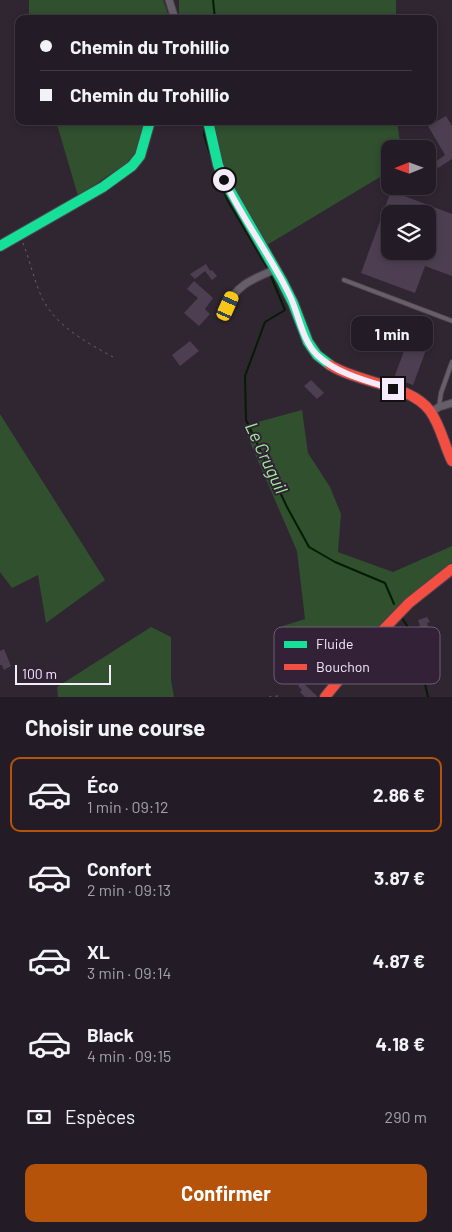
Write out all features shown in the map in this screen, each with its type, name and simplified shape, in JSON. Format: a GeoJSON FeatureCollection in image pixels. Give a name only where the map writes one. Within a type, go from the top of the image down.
{"type":"FeatureCollection","features":[{"type":"Feature","properties":{"kind":"street"},"geometry":{"type":"LineString","coordinates":[[169,0],[174,15]]}},
{"type":"Feature","properties":{"kind":"street"},"geometry":{"type":"LineString","coordinates":[[0,246],[103,187],[132,166],[140,156],[149,125]]}},
{"type":"Feature","properties":{"kind":"street"},"geometry":{"type":"LineString","coordinates":[[209,125],[218,165],[224,180],[276,269],[291,298],[307,341],[317,356],[331,366],[350,375],[407,393],[435,410],[452,461]]}},
{"type":"Feature","properties":{"kind":"street"},"geometry":{"type":"LineString","coordinates":[[228,306],[233,293],[250,280],[276,269]]}},
{"type":"Feature","properties":{"kind":"street"},"geometry":{"type":"LineString","coordinates":[[435,410],[452,403]]}},
{"type":"Feature","properties":{"kind":"street"},"geometry":{"type":"LineString","coordinates":[[385,627],[402,609],[452,569]]}},
{"type":"Feature","properties":{"kind":"street"},"geometry":{"type":"LineString","coordinates":[[325,697],[336,684]]}},
{"type":"Feature","properties":{"kind":"lane"},"geometry":{"type":"LineString","coordinates":[[344,280],[452,321]]}},
{"type":"Feature","properties":{"kind":"lane"},"geometry":{"type":"LineString","coordinates":[[435,410],[452,362]]}},
{"type":"Feature","properties":{"kind":"path"},"geometry":{"type":"LineString","coordinates":[[20,235],[43,299],[54,316],[84,341],[113,357],[118,357]]}},
{"type":"Feature","properties":{"kind":"path"},"geometry":{"type":"LineString","coordinates":[[269,697],[278,697]]}},
{"type":"Feature","properties":{"kind":"green space"},"geometry":{"type":"Polygon","coordinates":[[[29,0],[163,0],[169,15],[29,15],[29,0]]]}},
{"type":"Feature","properties":{"kind":"green space"},"geometry":{"type":"Polygon","coordinates":[[[179,0],[396,0],[396,15],[179,14],[179,0]]]}},
{"type":"Feature","properties":{"kind":"green space"},"geometry":{"type":"Polygon","coordinates":[[[57,125],[144,125],[136,151],[127,163],[78,196],[57,125]]]}},
{"type":"Feature","properties":{"kind":"green space"},"geometry":{"type":"Polygon","coordinates":[[[214,125],[398,125],[400,140],[381,140],[381,176],[267,245],[228,181],[214,125]]]}},
{"type":"Feature","properties":{"kind":"green space"},"geometry":{"type":"Polygon","coordinates":[[[302,410],[308,453],[330,487],[341,514],[338,552],[393,572],[452,546],[452,562],[380,627],[280,627],[305,619],[297,551],[243,426],[302,410]]]}},
{"type":"Feature","properties":{"kind":"green space"},"geometry":{"type":"Polygon","coordinates":[[[0,414],[105,580],[46,623],[38,575],[12,588],[0,572],[0,414]]]}},
{"type":"Feature","properties":{"kind":"green space"},"geometry":{"type":"Polygon","coordinates":[[[151,627],[171,637],[171,680],[174,697],[58,697],[57,687],[151,627]]]}},
{"type":"Feature","properties":{"kind":"building"},"geometry":{"type":"Polygon","coordinates":[[[446,116],[452,126],[452,159],[438,168],[436,161],[445,155],[428,126],[437,125],[437,121],[446,116]]]}},
{"type":"Feature","properties":{"kind":"building"},"geometry":{"type":"Polygon","coordinates":[[[390,195],[402,195],[428,205],[386,205],[390,195]]]}},
{"type":"Feature","properties":{"kind":"building"},"geometry":{"type":"Polygon","coordinates":[[[436,208],[452,214],[452,276],[425,266],[415,293],[361,273],[381,218],[381,260],[436,260],[436,208]]]}},
{"type":"Feature","properties":{"kind":"building"},"geometry":{"type":"Polygon","coordinates":[[[206,264],[210,271],[212,270],[217,276],[212,280],[205,271],[195,279],[190,274],[206,264]]]}},
{"type":"Feature","properties":{"kind":"building"},"geometry":{"type":"Polygon","coordinates":[[[194,281],[213,298],[205,309],[210,314],[199,326],[184,313],[198,298],[187,289],[194,281]]]}},
{"type":"Feature","properties":{"kind":"building"},"geometry":{"type":"Polygon","coordinates":[[[190,341],[199,351],[180,366],[172,355],[190,341]]]}},
{"type":"Feature","properties":{"kind":"building"},"geometry":{"type":"Polygon","coordinates":[[[407,343],[426,350],[413,385],[394,378],[407,343]]]}},
{"type":"Feature","properties":{"kind":"building"},"geometry":{"type":"Polygon","coordinates":[[[311,380],[324,393],[317,399],[304,386],[311,380]]]}},
{"type":"Feature","properties":{"kind":"building"},"geometry":{"type":"Polygon","coordinates":[[[427,617],[430,622],[427,623],[428,627],[420,627],[418,620],[427,617]]]}},
{"type":"Feature","properties":{"kind":"building"},"geometry":{"type":"Polygon","coordinates":[[[4,649],[11,666],[4,670],[2,665],[0,665],[0,651],[4,649]]]}},
{"type":"Feature","properties":{"kind":"building"},"geometry":{"type":"Polygon","coordinates":[[[304,684],[318,697],[305,697],[300,692],[302,690],[298,686],[304,684]]]}},
{"type":"Feature","properties":{"kind":"waterway","name":"Le Cruguil"},"geometry":{"type":"LineString","coordinates":[[213,0],[215,15]]}},
{"type":"Feature","properties":{"kind":"waterway","name":"Le Cruguil"},"geometry":{"type":"LineString","coordinates":[[205,127],[204,135],[210,154]]}},
{"type":"Feature","properties":{"kind":"waterway","name":"Le Cruguil"},"geometry":{"type":"LineString","coordinates":[[223,189],[228,201],[267,267]]}},
{"type":"Feature","properties":{"kind":"waterway","name":"Le Cruguil"},"geometry":{"type":"LineString","coordinates":[[270,274],[285,310],[265,322],[245,376],[246,420],[287,507],[309,547],[335,562],[385,583],[394,604]]}},
{"type":"Feature","properties":{"kind":"waterway","name":"Le Cruguil"},"geometry":{"type":"LineString","coordinates":[[402,618],[408,627]]}},
{"type":"Feature","properties":{"kind":"waterway","name":"Le Cruguil"},"geometry":{"type":"LineString","coordinates":[[425,684],[428,697]]}},
{"type":"Feature","properties":{"kind":"traffic: fast"},"geometry":{"type":"LineString","coordinates":[[0,246],[103,187],[132,166],[140,156],[149,125]]}},
{"type":"Feature","properties":{"kind":"traffic: fast"},"geometry":{"type":"LineString","coordinates":[[209,125],[218,165],[224,180],[282,281],[308,342],[317,355],[330,365]]}},
{"type":"Feature","properties":{"kind":"traffic: jam"},"geometry":{"type":"LineString","coordinates":[[330,365],[355,376],[411,395],[422,402],[437,423],[452,461]]}},
{"type":"Feature","properties":{"kind":"traffic: jam"},"geometry":{"type":"LineString","coordinates":[[386,627],[409,603],[452,569]]}},
{"type":"Feature","properties":{"kind":"traffic: jam"},"geometry":{"type":"LineString","coordinates":[[325,697],[336,684]]}},
{"type":"Feature","properties":{"kind":"route"},"geometry":{"type":"LineString","coordinates":[[224,180],[279,274],[313,351],[331,366],[350,375],[393,389]]}}]}
